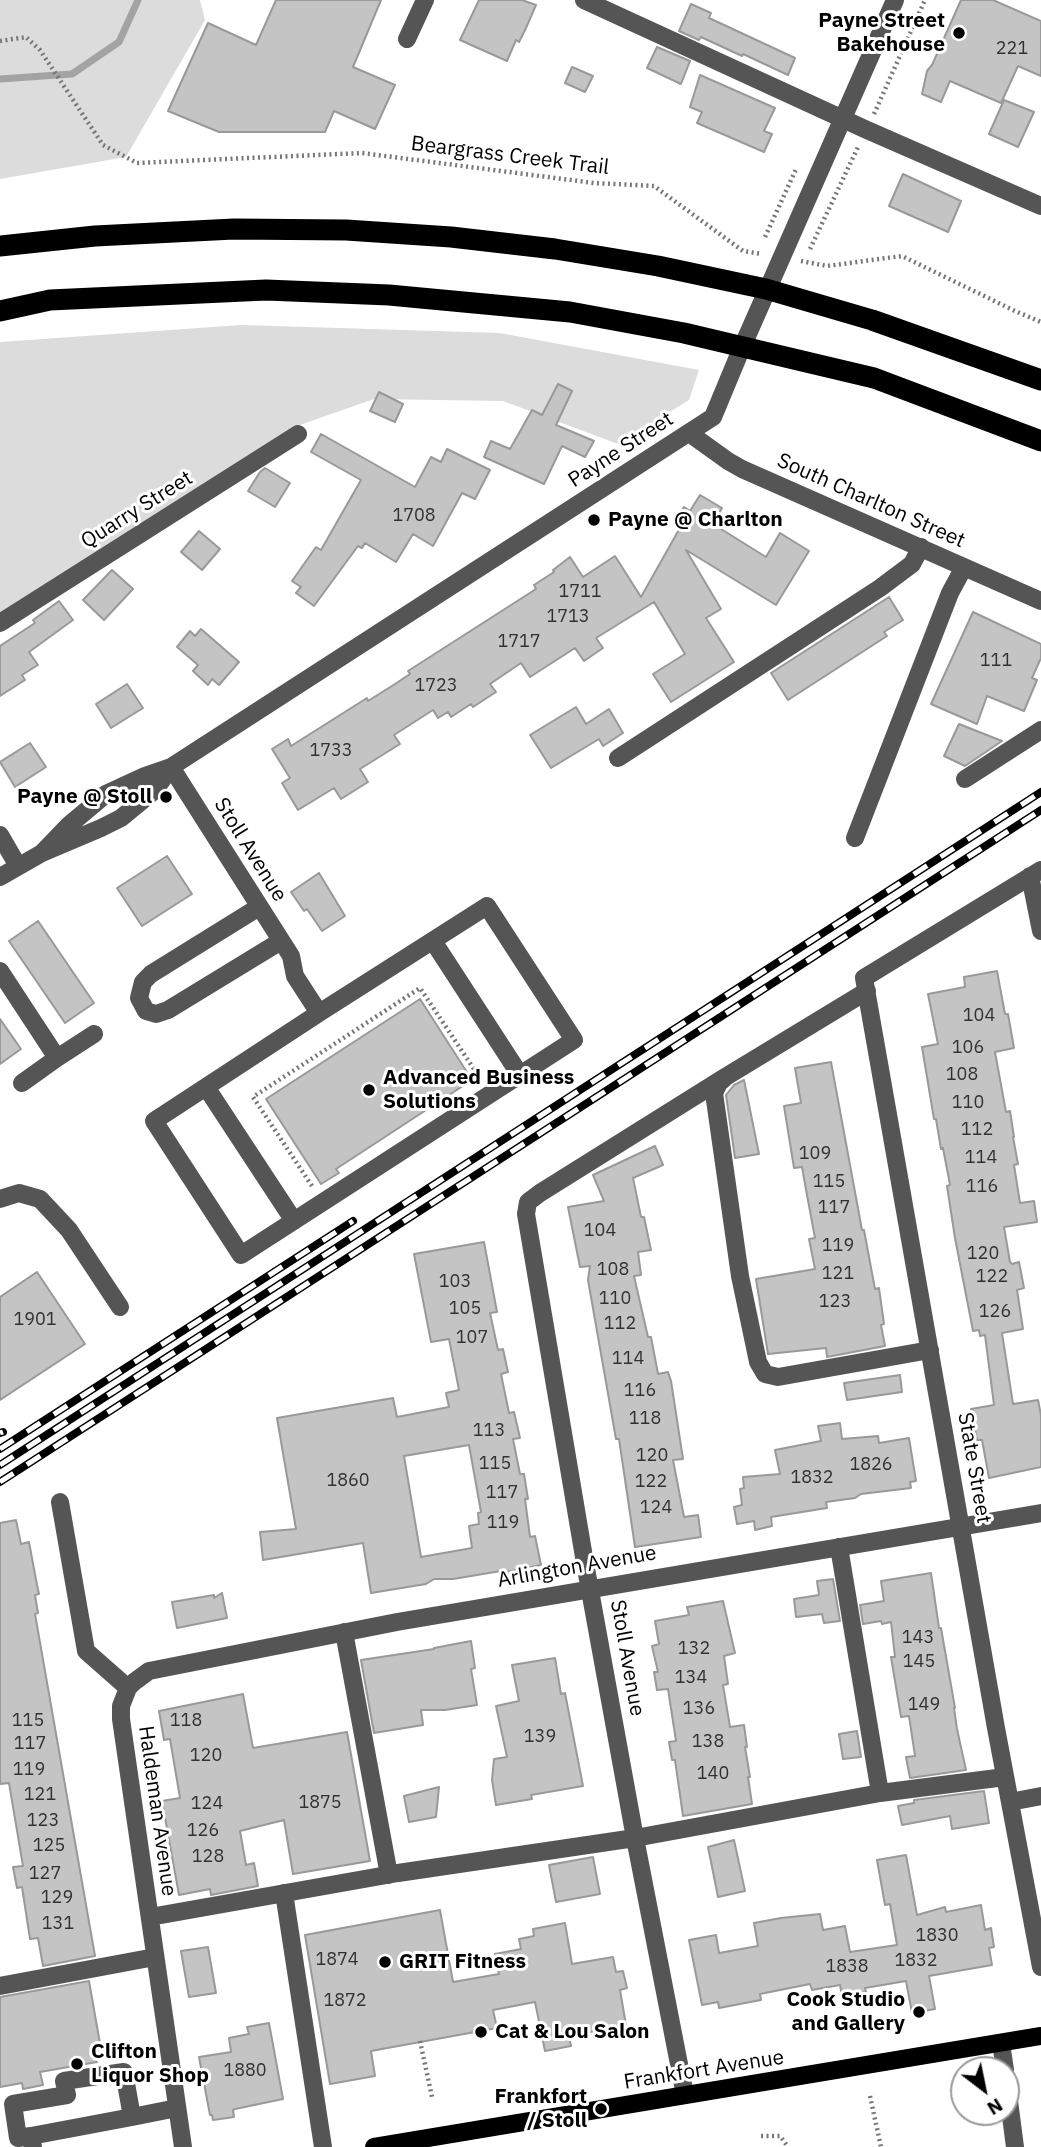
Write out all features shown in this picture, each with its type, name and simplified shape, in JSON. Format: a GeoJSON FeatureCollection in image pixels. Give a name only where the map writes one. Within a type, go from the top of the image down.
{"type":"FeatureCollection","features":[{"type":"Feature","properties":{"kind":"highway"},"geometry":{"type":"LineString","coordinates":[[0,246],[95,236],[248,229],[372,231],[555,249],[658,265],[766,289],[872,320],[1041,380]]}},
{"type":"Feature","properties":{"kind":"highway"},"geometry":{"type":"LineString","coordinates":[[0,311],[50,300],[266,290],[389,295],[570,312],[684,333],[874,378],[1041,441]]}},
{"type":"Feature","properties":{"kind":"main road","name":"Frankfort Avenue"},"geometry":{"type":"LineString","coordinates":[[374,2147],[1041,2036]]}},
{"type":"Feature","properties":{"kind":"street"},"geometry":{"type":"LineString","coordinates":[[407,39],[425,0]]}},
{"type":"Feature","properties":{"kind":"street"},"geometry":{"type":"LineString","coordinates":[[584,0],[842,119],[1041,206]]}},
{"type":"Feature","properties":{"kind":"street","name":"Payne Street"},"geometry":{"type":"LineString","coordinates":[[42,853],[68,826],[106,794],[171,767],[713,417],[895,0]]}},
{"type":"Feature","properties":{"kind":"street","name":"South Charlton Street"},"geometry":{"type":"LineString","coordinates":[[689,433],[742,469],[1041,601]]}},
{"type":"Feature","properties":{"kind":"street","name":"Quarry Street"},"geometry":{"type":"LineString","coordinates":[[0,623],[298,434]]}},
{"type":"Feature","properties":{"kind":"street"},"geometry":{"type":"LineString","coordinates":[[618,758],[880,588],[912,564],[920,548]]}},
{"type":"Feature","properties":{"kind":"street"},"geometry":{"type":"LineString","coordinates":[[855,838],[950,593],[964,567]]}},
{"type":"Feature","properties":{"kind":"street"},"geometry":{"type":"LineString","coordinates":[[965,779],[1041,730]]}},
{"type":"Feature","properties":{"kind":"street","name":"Payne Street"},"geometry":{"type":"LineString","coordinates":[[0,877],[42,853],[121,818],[155,790],[171,767]]}},
{"type":"Feature","properties":{"kind":"street","name":"Stoll Avenue"},"geometry":{"type":"LineString","coordinates":[[171,767],[286,949],[295,976],[319,1013]]}},
{"type":"Feature","properties":{"kind":"street"},"geometry":{"type":"LineString","coordinates":[[0,835],[18,866]]}},
{"type":"Feature","properties":{"kind":"street"},"geometry":{"type":"LineString","coordinates":[[930,1350],[778,1377],[765,1374],[758,1362],[740,1276],[714,1093],[719,1083],[727,1076],[1036,873],[1041,931]]}},
{"type":"Feature","properties":{"kind":"street"},"geometry":{"type":"LineString","coordinates":[[487,906],[574,1040],[241,1255],[154,1121],[319,1013],[487,906]]}},
{"type":"Feature","properties":{"kind":"street"},"geometry":{"type":"LineString","coordinates":[[259,907],[151,974],[143,982],[139,998],[146,1010],[156,1014],[168,1010],[286,949]]}},
{"type":"Feature","properties":{"kind":"street"},"geometry":{"type":"LineString","coordinates":[[433,941],[520,1075]]}},
{"type":"Feature","properties":{"kind":"street"},"geometry":{"type":"LineString","coordinates":[[0,971],[57,1058]]}},
{"type":"Feature","properties":{"kind":"street","name":"State Street"},"geometry":{"type":"LineString","coordinates":[[865,985],[1041,1966]]}},
{"type":"Feature","properties":{"kind":"street"},"geometry":{"type":"LineString","coordinates":[[22,1083],[94,1034]]}},
{"type":"Feature","properties":{"kind":"street","name":"Stoll Avenue"},"geometry":{"type":"LineString","coordinates":[[685,2095],[635,1838],[526,1213],[528,1202],[540,1193],[727,1076]]}},
{"type":"Feature","properties":{"kind":"street"},"geometry":{"type":"LineString","coordinates":[[206,1087],[294,1221]]}},
{"type":"Feature","properties":{"kind":"street"},"geometry":{"type":"LineString","coordinates":[[0,1199],[19,1193],[40,1199],[69,1230],[120,1307]]}},
{"type":"Feature","properties":{"kind":"street"},"geometry":{"type":"LineString","coordinates":[[60,1502],[86,1651],[128,1688]]}},
{"type":"Feature","properties":{"kind":"street","name":"Arlington Avenue"},"geometry":{"type":"LineString","coordinates":[[128,1688],[149,1671],[344,1632],[616,1583],[1041,1513]]}},
{"type":"Feature","properties":{"kind":"street"},"geometry":{"type":"LineString","coordinates":[[839,1547],[880,1793]]}},
{"type":"Feature","properties":{"kind":"street"},"geometry":{"type":"LineString","coordinates":[[344,1632],[390,1875]]}},
{"type":"Feature","properties":{"kind":"street","name":"Haldeman Avenue"},"geometry":{"type":"LineString","coordinates":[[128,1688],[121,1706],[121,1719],[183,2147]]}},
{"type":"Feature","properties":{"kind":"street"},"geometry":{"type":"LineString","coordinates":[[150,1917],[390,1875],[635,1838],[880,1793],[1005,1777]]}},
{"type":"Feature","properties":{"kind":"street"},"geometry":{"type":"LineString","coordinates":[[1010,1802],[1041,1796]]}},
{"type":"Feature","properties":{"kind":"street"},"geometry":{"type":"LineString","coordinates":[[284,1893],[323,2147]]}},
{"type":"Feature","properties":{"kind":"street"},"geometry":{"type":"LineString","coordinates":[[0,1986],[155,1957]]}},
{"type":"Feature","properties":{"kind":"street"},"geometry":{"type":"LineString","coordinates":[[1001,2043],[1003,2056]]}},
{"type":"Feature","properties":{"kind":"street"},"geometry":{"type":"LineString","coordinates":[[132,2117],[124,2072],[64,2081],[67,2095],[13,2104],[18,2138],[32,2142],[177,2108]]}},
{"type":"Feature","properties":{"kind":"street"},"geometry":{"type":"LineString","coordinates":[[1012,2126],[1015,2147]]}},
{"type":"Feature","properties":{"kind":"path","name":"Beargrass Creek Trail"},"geometry":{"type":"LineString","coordinates":[[0,41],[26,37],[40,50],[103,145],[137,163],[362,153],[593,183],[654,186],[743,251],[767,255]]}},
{"type":"Feature","properties":{"kind":"path"},"geometry":{"type":"LineString","coordinates":[[791,259],[827,266],[902,256],[1015,312],[1041,321]]}},
{"type":"Feature","properties":{"kind":"path"},"geometry":{"type":"LineString","coordinates":[[312,1187],[253,1097],[421,988],[480,1078],[468,1086]]}},
{"type":"Feature","properties":{"kind":"path"},"geometry":{"type":"LineString","coordinates":[[421,2042],[432,2097]]}},
{"type":"Feature","properties":{"kind":"path"},"geometry":{"type":"LineString","coordinates":[[870,2096],[881,2147]]}},
{"type":"Feature","properties":{"kind":"path"},"geometry":{"type":"LineString","coordinates":[[761,2136],[780,2136],[788,2147]]}},
{"type":"Feature","properties":{"kind":"shaded area"},"geometry":{"type":"Polygon","coordinates":[[[0,0],[200,0],[205,20],[126,157],[0,179],[0,0]]]}},
{"type":"Feature","properties":{"kind":"shaded area"},"geometry":{"type":"Polygon","coordinates":[[[241,325],[500,333],[699,370],[689,400],[618,444],[503,401],[374,399],[294,427],[0,616],[0,342],[241,325]]]}},
{"type":"Feature","properties":{"kind":"building"},"geometry":{"type":"Polygon","coordinates":[[[276,0],[381,0],[353,67],[395,85],[375,129],[334,111],[325,132],[219,132],[168,111],[208,23],[256,45],[276,0]]]}},
{"type":"Feature","properties":{"kind":"building"},"geometry":{"type":"Polygon","coordinates":[[[479,0],[522,0],[536,5],[507,61],[460,40],[479,0]]]}},
{"type":"Feature","properties":{"kind":"building"},"geometry":{"type":"Polygon","coordinates":[[[961,0],[993,0],[1041,21],[1041,76],[1018,66],[1001,103],[950,81],[941,102],[922,94],[927,71],[961,0]]]}},
{"type":"Feature","properties":{"kind":"building"},"geometry":{"type":"Polygon","coordinates":[[[691,4],[711,13],[709,18],[795,58],[788,75],[701,37],[699,40],[679,31],[691,4]]]}},
{"type":"Feature","properties":{"kind":"building"},"geometry":{"type":"Polygon","coordinates":[[[657,47],[690,61],[681,84],[647,68],[657,47]]]}},
{"type":"Feature","properties":{"kind":"building"},"geometry":{"type":"Polygon","coordinates":[[[572,67],[593,76],[585,92],[565,83],[572,67]]]}},
{"type":"Feature","properties":{"kind":"building"},"geometry":{"type":"Polygon","coordinates":[[[700,75],[775,108],[764,131],[772,134],[764,152],[697,123],[702,112],[690,107],[700,75]]]}},
{"type":"Feature","properties":{"kind":"building"},"geometry":{"type":"Polygon","coordinates":[[[1004,100],[1034,112],[1018,147],[989,134],[1004,100]]]}},
{"type":"Feature","properties":{"kind":"building"},"geometry":{"type":"Polygon","coordinates":[[[903,174],[961,201],[948,232],[889,206],[903,174]]]}},
{"type":"Feature","properties":{"kind":"building"},"geometry":{"type":"Polygon","coordinates":[[[558,384],[572,391],[556,425],[594,441],[585,457],[562,446],[544,484],[484,457],[491,441],[510,449],[532,410],[542,415],[558,384]]]}},
{"type":"Feature","properties":{"kind":"building"},"geometry":{"type":"Polygon","coordinates":[[[379,392],[403,404],[395,422],[370,411],[379,392]]]}},
{"type":"Feature","properties":{"kind":"building"},"geometry":{"type":"Polygon","coordinates":[[[321,434],[415,487],[431,457],[441,462],[447,449],[490,470],[475,499],[462,493],[433,546],[413,534],[396,562],[365,543],[362,548],[358,546],[314,606],[296,593],[301,587],[292,581],[316,547],[321,550],[361,480],[311,452],[321,434]]]}},
{"type":"Feature","properties":{"kind":"building"},"geometry":{"type":"Polygon","coordinates":[[[265,468],[290,483],[275,507],[248,491],[265,468]]]}},
{"type":"Feature","properties":{"kind":"building"},"geometry":{"type":"Polygon","coordinates":[[[700,495],[722,508],[713,524],[766,557],[780,533],[809,551],[776,605],[686,550],[721,609],[706,618],[734,662],[671,702],[653,674],[685,654],[654,602],[596,638],[603,648],[584,661],[575,648],[530,677],[521,663],[490,684],[496,692],[473,707],[471,704],[451,717],[448,712],[438,718],[433,710],[394,735],[400,744],[360,769],[368,782],[341,799],[334,788],[298,810],[282,783],[290,778],[272,749],[288,739],[291,746],[367,698],[368,701],[395,684],[410,674],[408,671],[536,589],[534,585],[570,557],[583,577],[615,556],[641,597],[681,526],[675,522],[684,507],[690,511],[700,495]]]}},
{"type":"Feature","properties":{"kind":"building"},"geometry":{"type":"Polygon","coordinates":[[[199,531],[220,549],[202,570],[181,552],[199,531]]]}},
{"type":"Feature","properties":{"kind":"building"},"geometry":{"type":"Polygon","coordinates":[[[112,570],[133,589],[104,620],[83,600],[112,570]]]}},
{"type":"Feature","properties":{"kind":"building"},"geometry":{"type":"Polygon","coordinates":[[[889,597],[903,620],[884,632],[887,636],[788,700],[771,673],[889,597]]]}},
{"type":"Feature","properties":{"kind":"building"},"geometry":{"type":"Polygon","coordinates":[[[59,601],[73,620],[29,652],[38,665],[22,675],[25,680],[0,696],[0,646],[35,623],[33,620],[59,601]]]}},
{"type":"Feature","properties":{"kind":"building"},"geometry":{"type":"Polygon","coordinates":[[[973,612],[1041,644],[1041,658],[1032,678],[1037,680],[1024,711],[987,696],[977,724],[931,704],[973,612]]]}},
{"type":"Feature","properties":{"kind":"building"},"geometry":{"type":"Polygon","coordinates":[[[201,629],[239,662],[219,685],[212,679],[208,685],[193,671],[198,665],[177,647],[190,631],[195,636],[201,629]]]}},
{"type":"Feature","properties":{"kind":"building"},"geometry":{"type":"Polygon","coordinates":[[[127,684],[143,708],[111,728],[96,704],[127,684]]]}},
{"type":"Feature","properties":{"kind":"building"},"geometry":{"type":"Polygon","coordinates":[[[576,707],[586,724],[609,709],[623,733],[603,746],[599,739],[551,768],[530,735],[576,707]]]}},
{"type":"Feature","properties":{"kind":"building"},"geometry":{"type":"Polygon","coordinates":[[[959,724],[1002,741],[965,766],[944,756],[959,724]]]}},
{"type":"Feature","properties":{"kind":"building"},"geometry":{"type":"Polygon","coordinates":[[[30,743],[46,767],[15,787],[0,762],[30,743]]]}},
{"type":"Feature","properties":{"kind":"building"},"geometry":{"type":"Polygon","coordinates":[[[167,856],[192,894],[142,926],[117,888],[167,856]]]}},
{"type":"Feature","properties":{"kind":"building"},"geometry":{"type":"Polygon","coordinates":[[[319,873],[345,916],[322,931],[291,892],[319,873]]]}},
{"type":"Feature","properties":{"kind":"building"},"geometry":{"type":"Polygon","coordinates":[[[38,921],[94,1003],[65,1023],[9,941],[38,921]]]}},
{"type":"Feature","properties":{"kind":"building"},"geometry":{"type":"Polygon","coordinates":[[[997,971],[1014,1048],[995,1052],[1006,1112],[1010,1111],[1018,1164],[1014,1165],[1020,1203],[1034,1201],[1037,1222],[1004,1227],[1010,1262],[1019,1262],[1024,1288],[1017,1290],[1023,1329],[1002,1333],[1013,1404],[1038,1400],[1041,1415],[1041,1467],[989,1478],[982,1440],[977,1440],[971,1409],[994,1405],[985,1335],[980,1336],[979,1330],[973,1331],[955,1238],[947,1186],[950,1185],[934,1119],[922,1047],[938,1044],[928,994],[965,987],[964,977],[997,971]]]}},
{"type":"Feature","properties":{"kind":"building","name":"Advanced Business Solutions"},"geometry":{"type":"Polygon","coordinates":[[[420,999],[472,1080],[336,1169],[339,1173],[321,1184],[266,1099],[420,999]]]}},
{"type":"Feature","properties":{"kind":"building"},"geometry":{"type":"Polygon","coordinates":[[[0,1019],[21,1049],[0,1064],[0,1019]]]}},
{"type":"Feature","properties":{"kind":"building"},"geometry":{"type":"Polygon","coordinates":[[[831,1062],[862,1230],[875,1289],[879,1288],[885,1346],[827,1357],[826,1348],[768,1354],[756,1279],[815,1269],[809,1239],[815,1238],[802,1167],[794,1168],[784,1106],[801,1103],[795,1068],[831,1062]]]}},
{"type":"Feature","properties":{"kind":"building"},"geometry":{"type":"Polygon","coordinates":[[[744,1080],[759,1154],[735,1158],[726,1095],[734,1085],[744,1080]]]}},
{"type":"Feature","properties":{"kind":"building"},"geometry":{"type":"Polygon","coordinates":[[[655,1146],[663,1165],[633,1178],[651,1250],[638,1252],[641,1275],[634,1276],[658,1374],[668,1372],[671,1381],[683,1459],[673,1460],[684,1517],[698,1515],[701,1537],[635,1547],[619,1439],[616,1439],[588,1280],[590,1266],[580,1267],[568,1207],[604,1201],[593,1175],[655,1146]]]}},
{"type":"Feature","properties":{"kind":"building"},"geometry":{"type":"Polygon","coordinates":[[[484,1242],[497,1312],[490,1313],[498,1350],[503,1349],[508,1372],[501,1374],[509,1413],[514,1412],[520,1438],[513,1439],[520,1474],[524,1474],[530,1537],[535,1536],[541,1565],[501,1573],[434,1579],[426,1584],[371,1593],[363,1543],[263,1560],[260,1532],[296,1529],[277,1418],[393,1398],[397,1417],[449,1407],[446,1393],[459,1390],[449,1339],[431,1342],[414,1254],[484,1242]],[[469,1445],[404,1456],[421,1557],[472,1548],[469,1526],[479,1524],[478,1513],[481,1512],[469,1445]]]}},
{"type":"Feature","properties":{"kind":"building"},"geometry":{"type":"Polygon","coordinates":[[[37,1272],[85,1344],[0,1400],[0,1297],[37,1272]]]}},
{"type":"Feature","properties":{"kind":"building"},"geometry":{"type":"Polygon","coordinates":[[[900,1375],[902,1392],[847,1400],[844,1383],[900,1375]]]}},
{"type":"Feature","properties":{"kind":"building"},"geometry":{"type":"Polygon","coordinates":[[[840,1423],[842,1439],[878,1436],[879,1443],[909,1438],[916,1481],[910,1482],[911,1488],[861,1494],[855,1498],[826,1502],[827,1508],[771,1517],[772,1526],[755,1530],[754,1521],[737,1524],[734,1507],[742,1505],[740,1489],[744,1488],[743,1477],[780,1474],[775,1450],[821,1441],[818,1426],[840,1423]]]}},
{"type":"Feature","properties":{"kind":"building"},"geometry":{"type":"Polygon","coordinates":[[[16,1520],[21,1544],[29,1542],[39,1594],[35,1595],[38,1613],[35,1614],[95,1956],[43,1966],[38,1938],[30,1939],[22,1887],[17,1888],[13,1867],[23,1866],[9,1783],[0,1784],[0,1523],[16,1520]]]}},
{"type":"Feature","properties":{"kind":"building"},"geometry":{"type":"Polygon","coordinates":[[[931,1573],[966,1770],[910,1778],[906,1757],[915,1756],[909,1716],[901,1717],[891,1657],[895,1657],[891,1622],[863,1624],[860,1605],[884,1601],[881,1581],[931,1573]]]}},
{"type":"Feature","properties":{"kind":"building"},"geometry":{"type":"Polygon","coordinates":[[[833,1579],[840,1621],[824,1623],[822,1614],[796,1617],[794,1599],[819,1595],[817,1581],[833,1579]]]}},
{"type":"Feature","properties":{"kind":"building"},"geometry":{"type":"Polygon","coordinates":[[[222,1593],[227,1618],[177,1628],[172,1602],[214,1595],[214,1598],[222,1593]]]}},
{"type":"Feature","properties":{"kind":"building"},"geometry":{"type":"Polygon","coordinates":[[[723,1601],[735,1653],[724,1656],[728,1684],[723,1685],[730,1727],[744,1725],[752,1804],[683,1816],[675,1760],[672,1760],[669,1742],[676,1741],[668,1689],[657,1690],[654,1672],[658,1672],[652,1646],[659,1644],[655,1621],[689,1615],[687,1607],[723,1601]]]}},
{"type":"Feature","properties":{"kind":"building"},"geometry":{"type":"Polygon","coordinates":[[[471,1641],[475,1668],[471,1669],[477,1705],[445,1710],[421,1710],[423,1725],[374,1733],[361,1660],[471,1641]]]}},
{"type":"Feature","properties":{"kind":"building"},"geometry":{"type":"Polygon","coordinates":[[[555,1658],[561,1694],[565,1693],[583,1786],[531,1795],[532,1799],[496,1805],[492,1780],[494,1759],[507,1757],[496,1706],[519,1701],[512,1665],[555,1658]]]}},
{"type":"Feature","properties":{"kind":"building"},"geometry":{"type":"Polygon","coordinates":[[[243,1694],[253,1748],[347,1732],[370,1861],[293,1874],[284,1820],[240,1831],[246,1865],[254,1863],[258,1886],[211,1895],[210,1889],[179,1895],[162,1801],[180,1798],[170,1739],[164,1740],[159,1711],[243,1694]]]}},
{"type":"Feature","properties":{"kind":"building"},"geometry":{"type":"Polygon","coordinates":[[[857,1731],[861,1757],[843,1759],[839,1734],[857,1731]]]}},
{"type":"Feature","properties":{"kind":"building"},"geometry":{"type":"Polygon","coordinates":[[[439,1787],[436,1817],[409,1822],[404,1796],[439,1787]]]}},
{"type":"Feature","properties":{"kind":"building"},"geometry":{"type":"Polygon","coordinates":[[[984,1791],[989,1823],[952,1829],[950,1816],[902,1825],[898,1806],[914,1803],[914,1800],[984,1791]]]}},
{"type":"Feature","properties":{"kind":"building"},"geometry":{"type":"Polygon","coordinates":[[[734,1840],[745,1891],[718,1897],[708,1847],[734,1840]]]}},
{"type":"Feature","properties":{"kind":"building"},"geometry":{"type":"Polygon","coordinates":[[[906,1855],[917,1915],[945,1907],[946,1912],[981,1905],[985,1930],[991,1928],[994,1947],[989,1948],[992,1965],[929,1976],[935,2009],[912,2013],[906,1981],[865,1988],[866,1992],[842,1996],[840,1985],[812,1990],[810,1984],[760,1994],[761,2000],[719,2008],[718,2002],[702,2005],[689,1940],[716,1935],[719,1953],[758,1946],[754,1923],[820,1914],[823,1930],[845,1926],[850,1952],[897,1945],[890,1904],[885,1905],[877,1860],[906,1855]]]}},
{"type":"Feature","properties":{"kind":"building"},"geometry":{"type":"Polygon","coordinates":[[[593,1857],[600,1894],[556,1902],[549,1865],[593,1857]]]}},
{"type":"Feature","properties":{"kind":"building"},"geometry":{"type":"Polygon","coordinates":[[[440,1910],[453,1982],[499,1974],[495,1954],[521,1949],[519,1939],[534,1936],[533,1929],[565,1923],[572,1964],[613,1957],[616,1972],[623,1971],[627,1988],[620,1990],[626,2025],[569,2036],[571,2046],[545,2051],[535,2002],[493,2010],[497,2028],[371,2051],[375,2076],[330,2084],[305,1935],[440,1910]]]}},
{"type":"Feature","properties":{"kind":"building"},"geometry":{"type":"Polygon","coordinates":[[[208,1947],[216,1993],[189,1997],[181,1951],[208,1947]]]}},
{"type":"Feature","properties":{"kind":"building"},"geometry":{"type":"Polygon","coordinates":[[[89,1981],[102,2055],[95,2056],[97,2062],[40,2072],[43,2085],[23,2089],[22,2083],[0,2087],[0,1997],[89,1981]]]}},
{"type":"Feature","properties":{"kind":"building"},"geometry":{"type":"Polygon","coordinates":[[[269,2023],[283,2099],[235,2109],[234,2117],[213,2120],[199,2057],[231,2052],[229,2038],[249,2034],[247,2027],[269,2023]]]}},
{"type":"Feature","properties":{"kind":"waterway"},"geometry":{"type":"LineString","coordinates":[[0,79],[72,74],[119,42],[138,0]]}},
{"type":"Feature","properties":{"kind":"railway"},"geometry":{"type":"LineString","coordinates":[[0,1465],[1041,792]]}},
{"type":"Feature","properties":{"kind":"railway"},"geometry":{"type":"LineString","coordinates":[[0,1482],[1041,810]]}},
{"type":"Feature","properties":{"kind":"railway"},"geometry":{"type":"LineString","coordinates":[[0,1449],[353,1221]]}},
{"type":"Feature","properties":{"kind":"place","name":"Payne Street Bakehouse"},"geometry":{"type":"Point","coordinates":[959,33]}},
{"type":"Feature","properties":{"kind":"place","name":"Payne @ Charlton"},"geometry":{"type":"Point","coordinates":[594,520]}},
{"type":"Feature","properties":{"kind":"place","name":"Payne @ Stoll"},"geometry":{"type":"Point","coordinates":[166,797]}},
{"type":"Feature","properties":{"kind":"place","name":"Advanced Business Solutions"},"geometry":{"type":"Point","coordinates":[369,1090]}},
{"type":"Feature","properties":{"kind":"place","name":"GRIT Fitness"},"geometry":{"type":"Point","coordinates":[385,1962]}},
{"type":"Feature","properties":{"kind":"place","name":"Cook Studio and Gallery"},"geometry":{"type":"Point","coordinates":[919,2012]}},
{"type":"Feature","properties":{"kind":"place","name":"Cat & Lou Salon"},"geometry":{"type":"Point","coordinates":[481,2032]}},
{"type":"Feature","properties":{"kind":"place","name":"Clifton Liquor Shop"},"geometry":{"type":"Point","coordinates":[77,2064]}},
{"type":"Feature","properties":{"kind":"place","name":"Frankfort / Stoll"},"geometry":{"type":"Point","coordinates":[601,2109]}}]}
